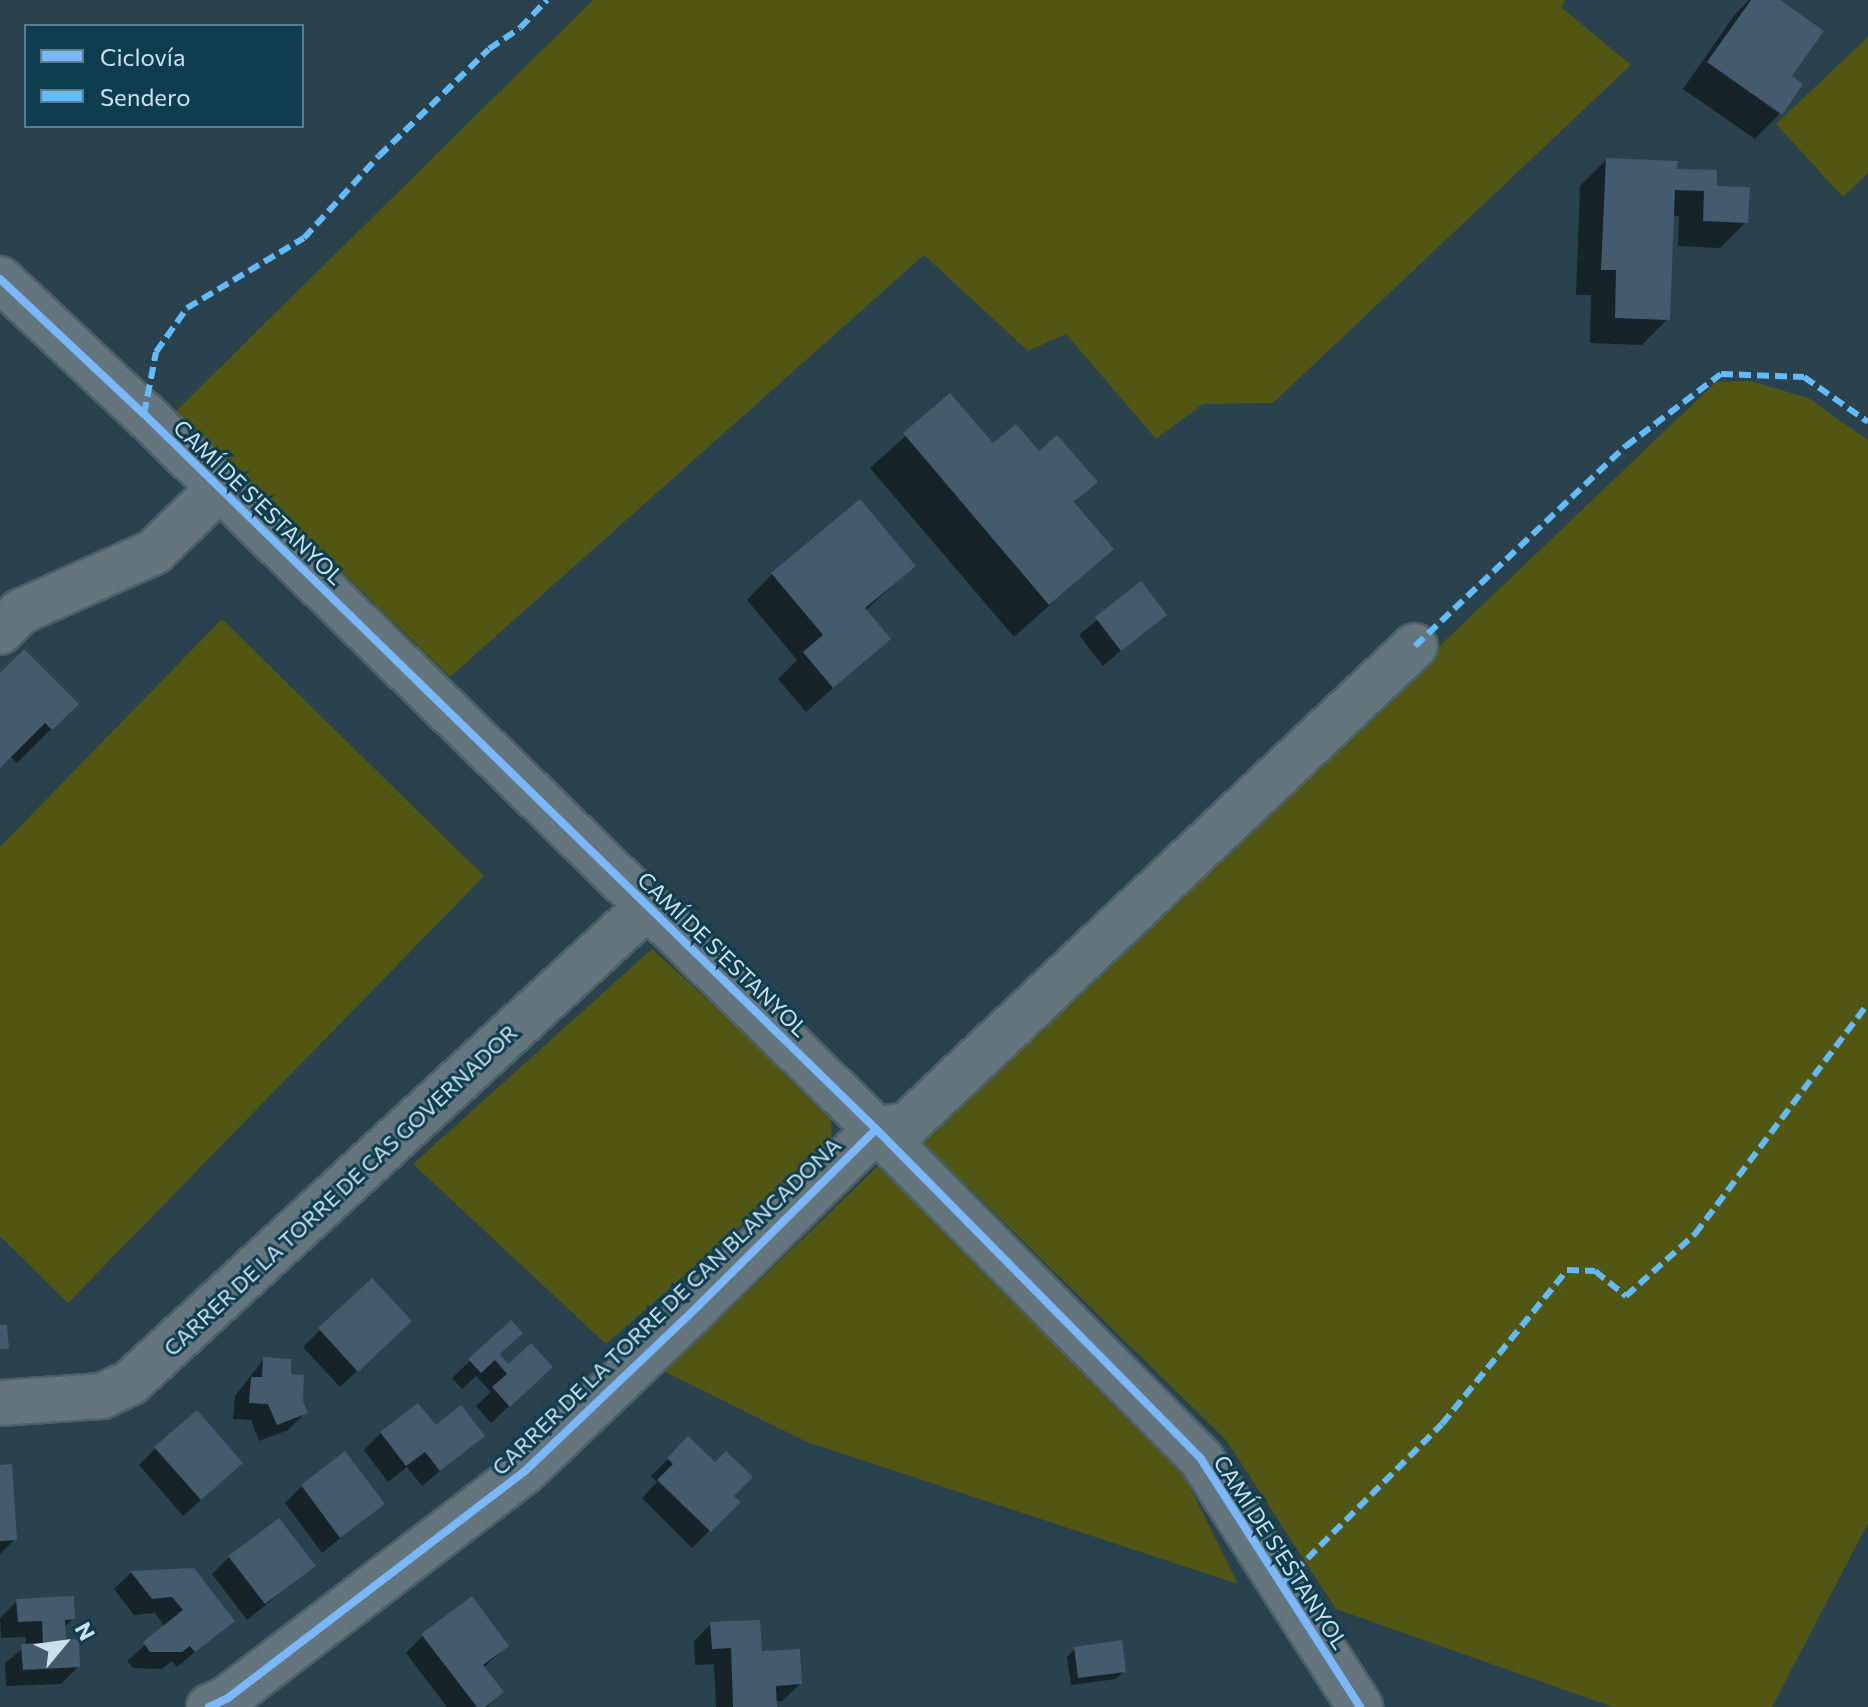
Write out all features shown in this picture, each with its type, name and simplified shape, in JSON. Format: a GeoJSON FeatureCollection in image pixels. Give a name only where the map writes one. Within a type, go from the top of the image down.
{"type":"FeatureCollection","features":[{"type":"Feature","properties":{"kind":"street","name":"CAMÍ DE S'ESTANYOL"},"geometry":{"type":"LineString","coordinates":[[0,279],[220,488],[876,1129],[1201,1459],[1347,1705]]}},
{"type":"Feature","properties":{"kind":"street"},"geometry":{"type":"LineString","coordinates":[[0,632],[20,612],[154,552],[220,488]]}},
{"type":"Feature","properties":{"kind":"street"},"geometry":{"type":"LineString","coordinates":[[876,1129],[907,1125],[1415,646]]}},
{"type":"Feature","properties":{"kind":"street","name":"CARRER DE LA TORRE DE CAS GOVERNADOR"},"geometry":{"type":"LineString","coordinates":[[0,1403],[102,1396],[130,1383],[648,906]]}},
{"type":"Feature","properties":{"kind":"street","name":"CARRER DE LA TORRE DE CAN BLANCADONA"},"geometry":{"type":"LineString","coordinates":[[209,1707],[228,1698],[525,1471],[698,1306],[876,1129]]}},
{"type":"Feature","properties":{"kind":"shaded area"},"geometry":{"type":"Polygon","coordinates":[[[593,0],[1566,0],[1561,7],[1631,65],[1273,403],[1203,404],[1156,439],[1066,334],[1028,351],[924,255],[450,677],[176,411],[593,0]]]}},
{"type":"Feature","properties":{"kind":"shaded area"},"geometry":{"type":"Polygon","coordinates":[[[1868,37],[1868,173],[1843,197],[1776,124],[1868,37]]]}},
{"type":"Feature","properties":{"kind":"shaded area"},"geometry":{"type":"Polygon","coordinates":[[[1751,381],[1808,398],[1868,440],[1868,1523],[1772,1707],[1613,1707],[1336,1609],[1226,1440],[921,1141],[1716,382],[1751,381]]]}},
{"type":"Feature","properties":{"kind":"shaded area"},"geometry":{"type":"Polygon","coordinates":[[[222,619],[484,876],[68,1303],[0,1236],[0,847],[222,619]]]}},
{"type":"Feature","properties":{"kind":"shaded area"},"geometry":{"type":"Polygon","coordinates":[[[652,949],[831,1112],[832,1146],[606,1344],[413,1164],[652,949]]]}},
{"type":"Feature","properties":{"kind":"shaded area"},"geometry":{"type":"Polygon","coordinates":[[[879,1165],[1177,1461],[1238,1584],[807,1442],[665,1372],[879,1165]]]}},
{"type":"Feature","properties":{"kind":"building"},"geometry":{"type":"Polygon","coordinates":[[[1751,0],[1780,0],[1824,31],[1792,76],[1803,84],[1782,115],[1707,62],[1751,0]]]}},
{"type":"Feature","properties":{"kind":"building"},"geometry":{"type":"Polygon","coordinates":[[[1606,158],[1678,161],[1677,169],[1717,170],[1717,186],[1750,187],[1748,223],[1703,221],[1704,191],[1675,190],[1670,320],[1615,318],[1616,270],[1601,270],[1606,158]]]}},
{"type":"Feature","properties":{"kind":"building"},"geometry":{"type":"Polygon","coordinates":[[[950,393],[993,443],[1016,424],[1039,451],[1057,435],[1098,482],[1074,502],[1114,549],[1049,605],[903,433],[950,393]]]}},
{"type":"Feature","properties":{"kind":"building"},"geometry":{"type":"Polygon","coordinates":[[[860,499],[916,566],[865,608],[891,639],[833,688],[803,652],[823,635],[771,573],[860,499]]]}},
{"type":"Feature","properties":{"kind":"building"},"geometry":{"type":"Polygon","coordinates":[[[1141,581],[1167,615],[1121,651],[1095,617],[1141,581]]]}},
{"type":"Feature","properties":{"kind":"building"},"geometry":{"type":"Polygon","coordinates":[[[24,649],[79,704],[52,730],[45,723],[0,768],[0,673],[24,649]]]}},
{"type":"Feature","properties":{"kind":"building"},"geometry":{"type":"Polygon","coordinates":[[[372,1278],[412,1321],[358,1372],[318,1328],[372,1278]]]}},
{"type":"Feature","properties":{"kind":"building"},"geometry":{"type":"Polygon","coordinates":[[[511,1320],[523,1333],[500,1354],[508,1364],[531,1343],[553,1367],[510,1407],[492,1387],[507,1374],[495,1360],[481,1373],[468,1359],[511,1320]]]}},
{"type":"Feature","properties":{"kind":"building"},"geometry":{"type":"Polygon","coordinates":[[[0,1325],[7,1325],[9,1349],[0,1349],[0,1325]]]}},
{"type":"Feature","properties":{"kind":"building"},"geometry":{"type":"Polygon","coordinates":[[[263,1357],[291,1359],[291,1374],[304,1375],[303,1401],[308,1413],[277,1425],[268,1404],[249,1403],[251,1377],[262,1377],[263,1357]]]}},
{"type":"Feature","properties":{"kind":"building"},"geometry":{"type":"Polygon","coordinates":[[[418,1403],[436,1425],[461,1405],[485,1436],[440,1471],[425,1452],[406,1466],[380,1432],[418,1403]]]}},
{"type":"Feature","properties":{"kind":"building"},"geometry":{"type":"Polygon","coordinates":[[[197,1410],[243,1463],[201,1500],[154,1447],[197,1410]]]}},
{"type":"Feature","properties":{"kind":"building"},"geometry":{"type":"Polygon","coordinates":[[[688,1436],[715,1462],[726,1451],[753,1477],[734,1496],[741,1502],[711,1532],[657,1480],[673,1464],[667,1458],[688,1436]]]}},
{"type":"Feature","properties":{"kind":"building"},"geometry":{"type":"Polygon","coordinates":[[[345,1451],[385,1504],[340,1538],[301,1485],[345,1451]]]}},
{"type":"Feature","properties":{"kind":"building"},"geometry":{"type":"Polygon","coordinates":[[[12,1464],[17,1540],[0,1541],[0,1465],[12,1464]]]}},
{"type":"Feature","properties":{"kind":"building"},"geometry":{"type":"Polygon","coordinates":[[[279,1518],[316,1566],[265,1604],[228,1556],[279,1518]]]}},
{"type":"Feature","properties":{"kind":"building"},"geometry":{"type":"Polygon","coordinates":[[[194,1568],[235,1621],[195,1652],[190,1646],[182,1652],[150,1652],[143,1642],[183,1610],[172,1597],[152,1599],[130,1571],[194,1568]]]}},
{"type":"Feature","properties":{"kind":"building"},"geometry":{"type":"Polygon","coordinates":[[[74,1596],[75,1619],[65,1620],[66,1640],[79,1639],[80,1667],[23,1670],[21,1644],[43,1643],[42,1621],[18,1622],[16,1599],[74,1596]]]}},
{"type":"Feature","properties":{"kind":"building"},"geometry":{"type":"Polygon","coordinates":[[[472,1596],[509,1646],[483,1665],[504,1692],[485,1707],[477,1707],[421,1634],[472,1596]]]}},
{"type":"Feature","properties":{"kind":"building"},"geometry":{"type":"Polygon","coordinates":[[[760,1620],[762,1651],[800,1649],[802,1684],[776,1686],[777,1707],[733,1707],[731,1648],[712,1649],[710,1622],[760,1620]]]}},
{"type":"Feature","properties":{"kind":"building"},"geometry":{"type":"Polygon","coordinates":[[[1122,1640],[1126,1672],[1078,1678],[1074,1647],[1122,1640]]]}},
{"type":"Feature","properties":{"kind":"marked path"},"geometry":{"type":"LineString","coordinates":[[144,414],[156,352],[187,308],[304,238],[379,156],[489,49],[520,28],[547,0]]}},
{"type":"Feature","properties":{"kind":"marked path"},"geometry":{"type":"LineString","coordinates":[[1415,646],[1626,446],[1721,374],[1804,377],[1868,422]]}},
{"type":"Feature","properties":{"kind":"marked path"},"geometry":{"type":"LineString","coordinates":[[1282,1584],[1442,1424],[1567,1270],[1595,1271],[1626,1296],[1695,1234],[1868,1004]]}},
{"type":"Feature","properties":{"kind":"cycle path"},"geometry":{"type":"LineString","coordinates":[[0,279],[144,414],[876,1129],[1201,1459],[1360,1707]]}},
{"type":"Feature","properties":{"kind":"cycle path"},"geometry":{"type":"LineString","coordinates":[[209,1707],[228,1698],[525,1471],[698,1306],[876,1129]]}}]}
